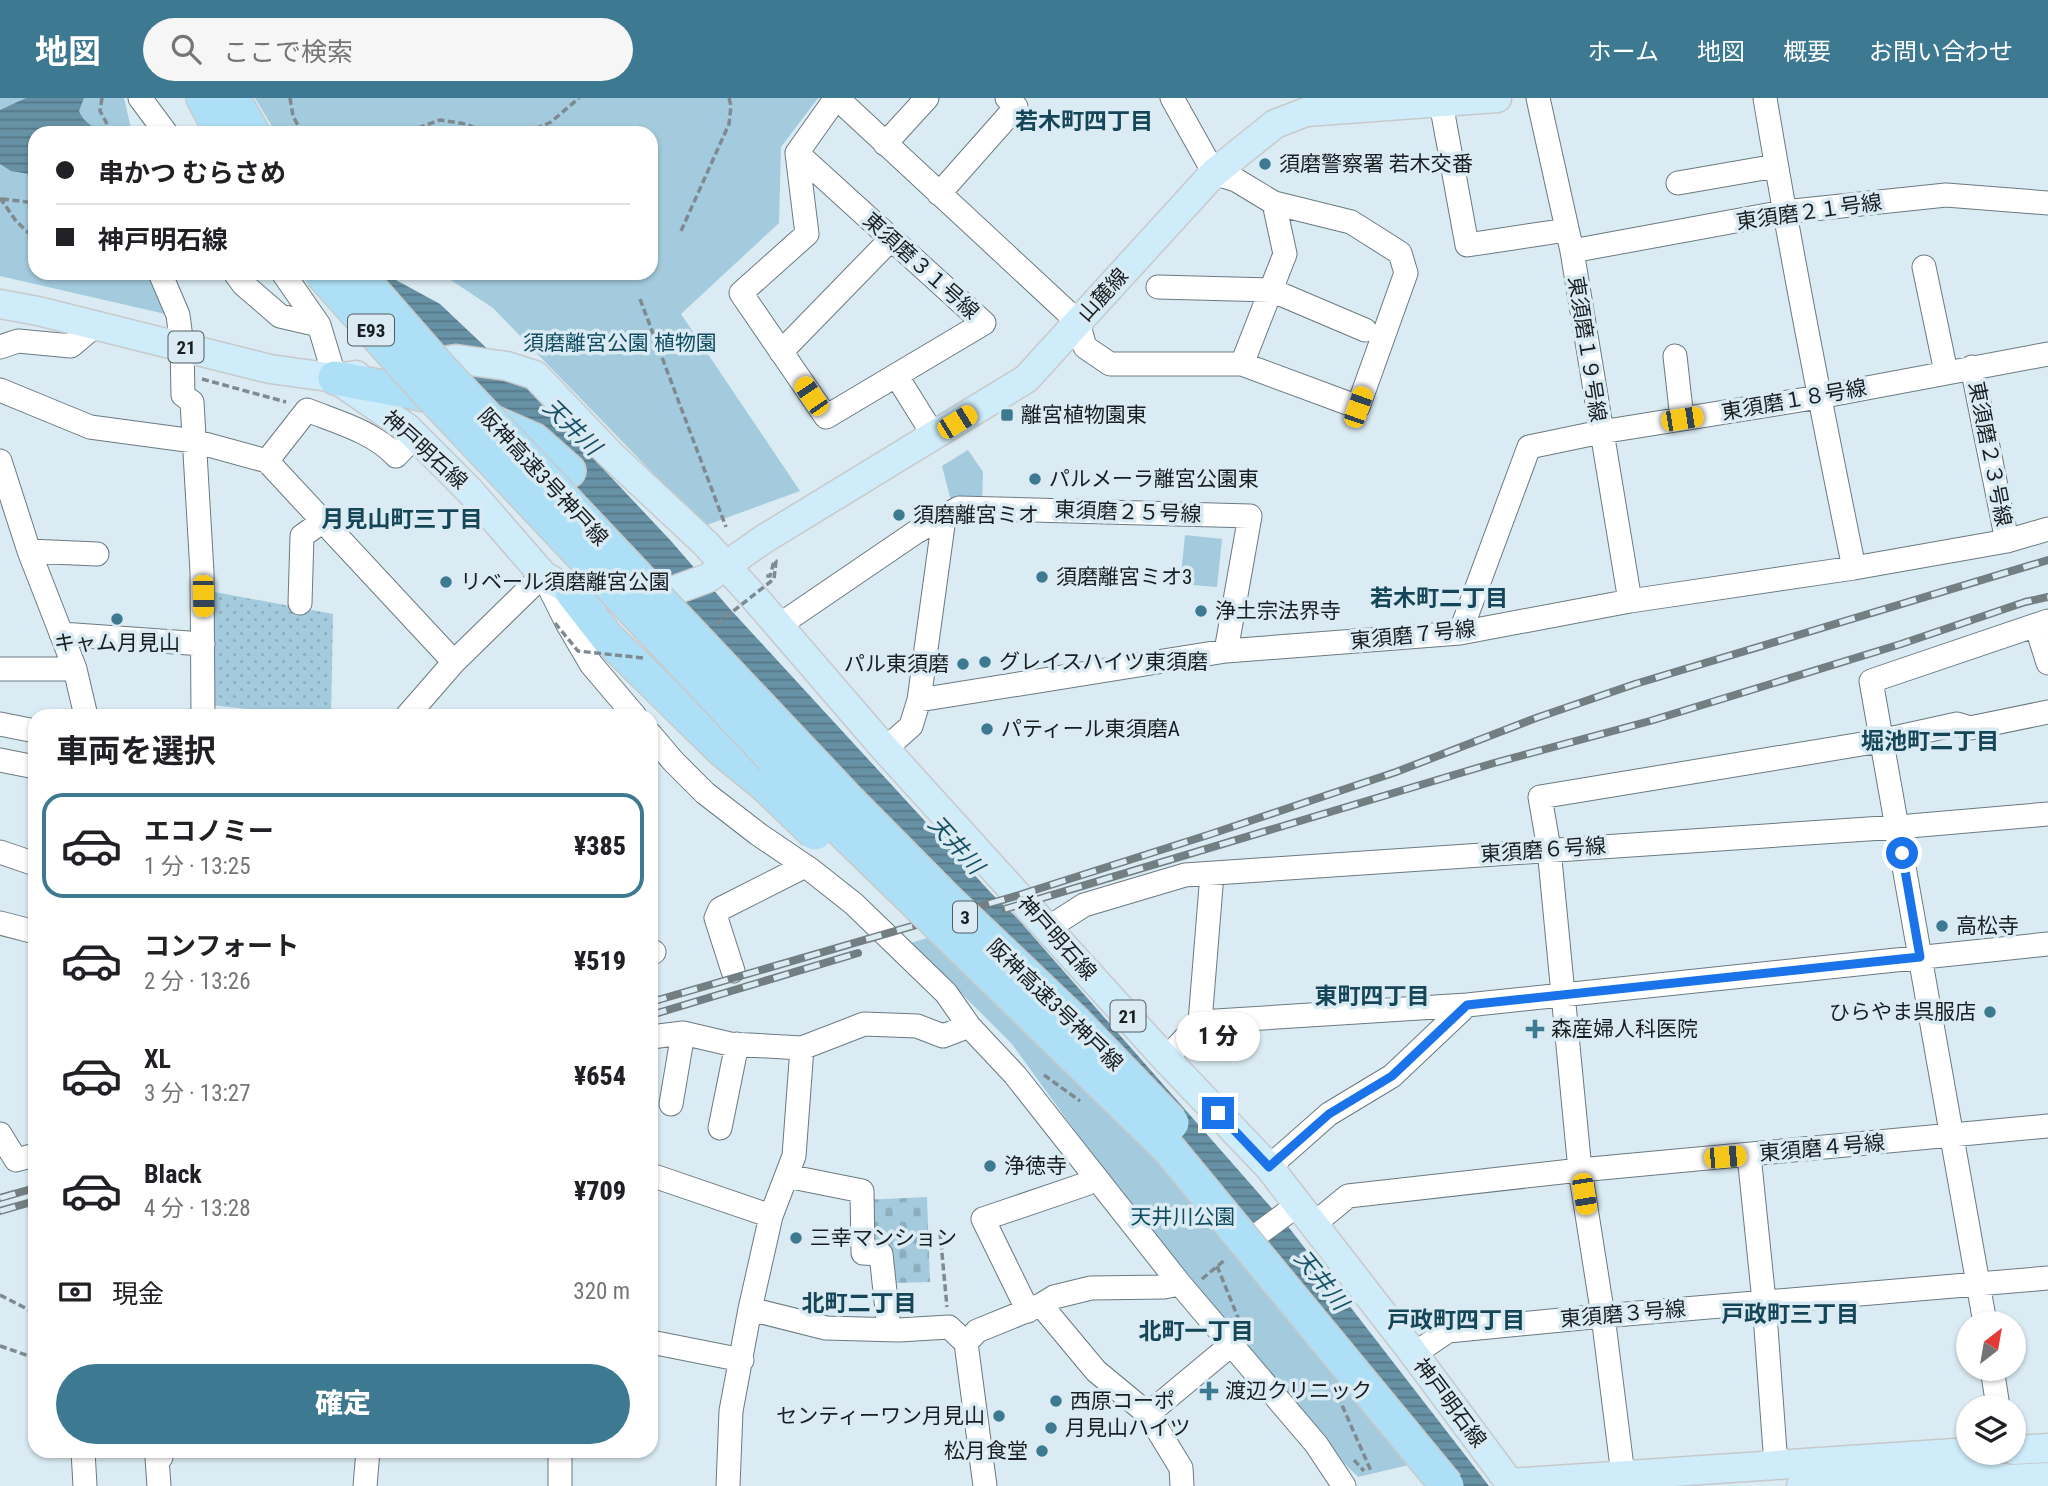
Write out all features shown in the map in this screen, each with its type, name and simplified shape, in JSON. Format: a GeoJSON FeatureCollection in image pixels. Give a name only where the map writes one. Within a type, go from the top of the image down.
{"type":"FeatureCollection","features":[{"type":"Feature","properties":{"kind":"highway"},"geometry":{"type":"LineString","coordinates":[[202,98],[218,126]]}},
{"type":"Feature","properties":{"kind":"highway"},"geometry":{"type":"LineString","coordinates":[[233,98],[249,126]]}},
{"type":"Feature","properties":{"kind":"highway","name":"E93"},"geometry":{"type":"LineString","coordinates":[[330,280],[442,372]]}},
{"type":"Feature","properties":{"kind":"highway","name":"E93"},"geometry":{"type":"LineString","coordinates":[[363,280],[442,372]]}},
{"type":"Feature","properties":{"kind":"highway","name":"阪神高速3号神戸線"},"geometry":{"type":"LineString","coordinates":[[442,372],[850,802],[1138,1087],[1240,1199],[1461,1486]]}},
{"type":"Feature","properties":{"kind":"highway","name":"阪神高速3号神戸線"},"geometry":{"type":"LineString","coordinates":[[442,372],[832,821],[1169,1149],[1447,1486]]}},
{"type":"Feature","properties":{"kind":"highway"},"geometry":{"type":"LineString","coordinates":[[335,378],[432,396],[534,440],[569,471],[780,698],[852,779],[945,898]]}},
{"type":"Feature","properties":{"kind":"highway"},"geometry":{"type":"LineString","coordinates":[[572,592],[607,637],[722,750],[765,785],[1008,1020],[1169,1149]]}},
{"type":"Feature","properties":{"kind":"main road","name":"山麓線"},"geometry":{"type":"LineString","coordinates":[[717,572],[764,539],[1026,379],[1214,173],[1275,124],[1306,113],[1398,102],[1441,103],[1497,98]]}},
{"type":"Feature","properties":{"kind":"main road","name":"神戸明石線"},"geometry":{"type":"LineString","coordinates":[[0,304],[270,369],[335,378],[456,359],[442,372]]}},
{"type":"Feature","properties":{"kind":"main road","name":"神戸明石線"},"geometry":{"type":"LineString","coordinates":[[442,372],[498,365],[535,375],[610,454],[706,544],[717,572],[753,596],[885,748],[1166,1059],[1269,1167],[1414,1354],[1503,1485],[1956,1453]]}},
{"type":"Feature","properties":{"kind":"main road","name":"神戸明石線"},"geometry":{"type":"LineString","coordinates":[[335,378],[406,427],[470,491],[543,575],[572,592],[609,602],[667,593],[717,572]]}},
{"type":"Feature","properties":{"kind":"main road"},"geometry":{"type":"LineString","coordinates":[[2026,1449],[2048,1448]]}},
{"type":"Feature","properties":{"kind":"main road"},"geometry":{"type":"LineString","coordinates":[[1801,1486],[2009,1473],[2048,1477]]}},
{"type":"Feature","properties":{"kind":"street"},"geometry":{"type":"LineString","coordinates":[[202,98],[212,126]]}},
{"type":"Feature","properties":{"kind":"street"},"geometry":{"type":"LineString","coordinates":[[796,153],[837,98],[1078,322],[1085,347],[1110,363],[1242,364],[1358,407],[1406,273],[1400,253],[1351,222],[1273,204],[1236,180],[1214,173],[1172,98]]}},
{"type":"Feature","properties":{"kind":"street"},"geometry":{"type":"LineString","coordinates":[[885,144],[927,98]]}},
{"type":"Feature","properties":{"kind":"street"},"geometry":{"type":"LineString","coordinates":[[939,194],[1016,107],[1007,98]]}},
{"type":"Feature","properties":{"kind":"street","name":"東須磨１９号線"},"geometry":{"type":"LineString","coordinates":[[1538,98],[1569,240],[1630,601]]}},
{"type":"Feature","properties":{"kind":"street"},"geometry":{"type":"LineString","coordinates":[[1765,98],[1819,397],[1854,568]]}},
{"type":"Feature","properties":{"kind":"street"},"geometry":{"type":"LineString","coordinates":[[142,100],[142,126]]}},
{"type":"Feature","properties":{"kind":"street"},"geometry":{"type":"LineString","coordinates":[[142,100],[161,126]]}},
{"type":"Feature","properties":{"kind":"street","name":"東須磨２１号線"},"geometry":{"type":"LineString","coordinates":[[1441,103],[1467,245],[1569,240],[1784,212],[1946,195],[2048,203]]}},
{"type":"Feature","properties":{"kind":"street","name":"東須磨３１号線"},"geometry":{"type":"LineString","coordinates":[[796,153],[984,323],[826,417],[741,293],[807,234],[796,153]]}},
{"type":"Feature","properties":{"kind":"street"},"geometry":{"type":"LineString","coordinates":[[1678,183],[1776,166]]}},
{"type":"Feature","properties":{"kind":"street"},"geometry":{"type":"LineString","coordinates":[[1242,364],[1285,254],[1273,204]]}},
{"type":"Feature","properties":{"kind":"street"},"geometry":{"type":"LineString","coordinates":[[781,352],[891,239]]}},
{"type":"Feature","properties":{"kind":"street"},"geometry":{"type":"LineString","coordinates":[[1924,267],[1946,372]]}},
{"type":"Feature","properties":{"kind":"street"},"geometry":{"type":"LineString","coordinates":[[149,280],[178,315],[183,396],[192,402],[202,572],[203,709]]}},
{"type":"Feature","properties":{"kind":"street"},"geometry":{"type":"LineString","coordinates":[[240,280],[281,316],[319,325]]}},
{"type":"Feature","properties":{"kind":"street"},"geometry":{"type":"LineString","coordinates":[[288,280],[319,325],[335,378]]}},
{"type":"Feature","properties":{"kind":"street"},"geometry":{"type":"LineString","coordinates":[[1158,287],[1271,290],[1364,330]]}},
{"type":"Feature","properties":{"kind":"street"},"geometry":{"type":"LineString","coordinates":[[6,340],[71,346],[96,325]]}},
{"type":"Feature","properties":{"kind":"street","name":"東須磨１８号線"},"geometry":{"type":"LineString","coordinates":[[1460,633],[1529,447],[2048,354]]}},
{"type":"Feature","properties":{"kind":"street"},"geometry":{"type":"LineString","coordinates":[[1675,356],[1682,419]]}},
{"type":"Feature","properties":{"kind":"street","name":"東須磨２３号線"},"geometry":{"type":"LineString","coordinates":[[1972,367],[2007,541]]}},
{"type":"Feature","properties":{"kind":"street"},"geometry":{"type":"LineString","coordinates":[[896,376],[934,436]]}},
{"type":"Feature","properties":{"kind":"street"},"geometry":{"type":"LineString","coordinates":[[0,390],[90,427],[194,441],[267,461],[454,662]]}},
{"type":"Feature","properties":{"kind":"street"},"geometry":{"type":"LineString","coordinates":[[267,461],[307,410],[386,445],[396,456],[415,436]]}},
{"type":"Feature","properties":{"kind":"street"},"geometry":{"type":"LineString","coordinates":[[0,461],[29,551],[75,670],[84,709]]}},
{"type":"Feature","properties":{"kind":"street","name":"東須磨２５号線"},"geometry":{"type":"LineString","coordinates":[[778,626],[916,532],[959,508],[1250,516],[1226,651]]}},
{"type":"Feature","properties":{"kind":"street"},"geometry":{"type":"LineString","coordinates":[[885,748],[911,726],[919,700],[944,518]]}},
{"type":"Feature","properties":{"kind":"street"},"geometry":{"type":"LineString","coordinates":[[300,603],[302,536],[323,521]]}},
{"type":"Feature","properties":{"kind":"street","name":"東須磨７号線"},"geometry":{"type":"LineString","coordinates":[[919,700],[1226,651],[1460,633],[1630,601],[1854,568],[2007,541],[2048,529]]}},
{"type":"Feature","properties":{"kind":"street"},"geometry":{"type":"LineString","coordinates":[[29,551],[97,554]]}},
{"type":"Feature","properties":{"kind":"street"},"geometry":{"type":"LineString","coordinates":[[413,709],[454,662],[543,575],[591,664],[629,709]]}},
{"type":"Feature","properties":{"kind":"street"},"geometry":{"type":"LineString","coordinates":[[1983,1311],[1871,681],[2042,623],[2048,663]]}},
{"type":"Feature","properties":{"kind":"street"},"geometry":{"type":"LineString","coordinates":[[61,634],[203,644]]}},
{"type":"Feature","properties":{"kind":"street"},"geometry":{"type":"LineString","coordinates":[[0,669],[75,670]]}},
{"type":"Feature","properties":{"kind":"street"},"geometry":{"type":"LineString","coordinates":[[1623,1475],[1603,1316],[1580,1170],[1549,849],[1541,797],[1880,741],[1957,724],[1970,728],[2048,712]]}},
{"type":"Feature","properties":{"kind":"street"},"geometry":{"type":"LineString","coordinates":[[0,724],[28,730]]}},
{"type":"Feature","properties":{"kind":"street"},"geometry":{"type":"LineString","coordinates":[[658,744],[705,793],[854,904],[946,993],[969,1026],[1008,1066],[1094,1176],[1187,1284],[1262,1383],[1316,1444],[1344,1486]]}},
{"type":"Feature","properties":{"kind":"street"},"geometry":{"type":"LineString","coordinates":[[0,760],[28,766]]}},
{"type":"Feature","properties":{"kind":"street","name":"東須磨６号線"},"geometry":{"type":"LineString","coordinates":[[1048,928],[1084,905],[1185,875],[1898,827],[2048,814]]}},
{"type":"Feature","properties":{"kind":"street"},"geometry":{"type":"LineString","coordinates":[[0,852],[28,861]]}},
{"type":"Feature","properties":{"kind":"street"},"geometry":{"type":"LineString","coordinates":[[733,971],[716,918],[720,909],[805,866]]}},
{"type":"Feature","properties":{"kind":"street"},"geometry":{"type":"LineString","coordinates":[[1166,1059],[1200,1022],[1212,874]]}},
{"type":"Feature","properties":{"kind":"street"},"geometry":{"type":"LineString","coordinates":[[0,923],[28,930]]}},
{"type":"Feature","properties":{"kind":"street"},"geometry":{"type":"LineString","coordinates":[[1200,1022],[1467,1005],[2048,944]]}},
{"type":"Feature","properties":{"kind":"street"},"geometry":{"type":"LineString","coordinates":[[1269,1167],[1329,1114],[1392,1076],[1467,1005]]}},
{"type":"Feature","properties":{"kind":"street"},"geometry":{"type":"LineString","coordinates":[[658,1036],[683,1034],[737,1044],[802,1048],[864,1024],[917,1026],[943,1036],[969,1026]]}},
{"type":"Feature","properties":{"kind":"street"},"geometry":{"type":"LineString","coordinates":[[671,1104],[683,1034]]}},
{"type":"Feature","properties":{"kind":"street"},"geometry":{"type":"LineString","coordinates":[[720,1128],[737,1044]]}},
{"type":"Feature","properties":{"kind":"street"},"geometry":{"type":"LineString","coordinates":[[728,1486],[731,1411],[750,1309],[771,1216],[794,1156],[802,1048]]}},
{"type":"Feature","properties":{"kind":"street","name":"東須磨４号線"},"geometry":{"type":"LineString","coordinates":[[1314,1224],[1348,1196],[1580,1170],[2048,1126]]}},
{"type":"Feature","properties":{"kind":"street"},"geometry":{"type":"LineString","coordinates":[[0,1134],[17,1161]]}},
{"type":"Feature","properties":{"kind":"street"},"geometry":{"type":"LineString","coordinates":[[1749,1155],[1764,1301],[1776,1465]]}},
{"type":"Feature","properties":{"kind":"street"},"geometry":{"type":"LineString","coordinates":[[787,1176],[862,1191],[863,1253],[881,1254],[889,1329]]}},
{"type":"Feature","properties":{"kind":"street"},"geometry":{"type":"LineString","coordinates":[[1094,1176],[1086,1184],[983,1219],[1034,1308],[1096,1371],[1148,1414],[1181,1468],[1182,1486]]}},
{"type":"Feature","properties":{"kind":"street"},"geometry":{"type":"LineString","coordinates":[[658,1177],[771,1216]]}},
{"type":"Feature","properties":{"kind":"street"},"geometry":{"type":"LineString","coordinates":[[1250,1240],[1288,1212]]}},
{"type":"Feature","properties":{"kind":"street","name":"東須磨３号線"},"geometry":{"type":"LineString","coordinates":[[1414,1354],[1448,1331],[2048,1278]]}},
{"type":"Feature","properties":{"kind":"street"},"geometry":{"type":"LineString","coordinates":[[750,1309],[826,1328],[889,1329],[958,1335],[978,1331],[1054,1297],[1091,1288],[1187,1284]]}},
{"type":"Feature","properties":{"kind":"street"},"geometry":{"type":"LineString","coordinates":[[958,1335],[985,1486]]}},
{"type":"Feature","properties":{"kind":"street"},"geometry":{"type":"LineString","coordinates":[[658,1343],[742,1360]]}},
{"type":"Feature","properties":{"kind":"street"},"geometry":{"type":"LineString","coordinates":[[1148,1414],[1232,1345]]}},
{"type":"Feature","properties":{"kind":"street"},"geometry":{"type":"LineString","coordinates":[[83,1458],[85,1486]]}},
{"type":"Feature","properties":{"kind":"street"},"geometry":{"type":"LineString","coordinates":[[156,1458],[159,1486]]}},
{"type":"Feature","properties":{"kind":"street"},"geometry":{"type":"LineString","coordinates":[[365,1486],[367,1458]]}},
{"type":"Feature","properties":{"kind":"street"},"geometry":{"type":"LineString","coordinates":[[559,1486],[560,1458]]}},
{"type":"Feature","properties":{"kind":"path"},"geometry":{"type":"LineString","coordinates":[[102,98],[100,111],[109,126]]}},
{"type":"Feature","properties":{"kind":"path"},"geometry":{"type":"LineString","coordinates":[[290,98],[293,116],[298,126]]}},
{"type":"Feature","properties":{"kind":"path"},"geometry":{"type":"LineString","coordinates":[[542,126],[551,122],[579,98]]}},
{"type":"Feature","properties":{"kind":"path"},"geometry":{"type":"LineString","coordinates":[[681,231],[729,124],[729,98]]}},
{"type":"Feature","properties":{"kind":"path"},"geometry":{"type":"LineString","coordinates":[[423,126],[440,120],[471,126]]}},
{"type":"Feature","properties":{"kind":"path"},"geometry":{"type":"LineString","coordinates":[[1,198],[28,202]]}},
{"type":"Feature","properties":{"kind":"path"},"geometry":{"type":"LineString","coordinates":[[1,198],[16,221],[28,232]]}},
{"type":"Feature","properties":{"kind":"path"},"geometry":{"type":"LineString","coordinates":[[640,299],[726,527]]}},
{"type":"Feature","properties":{"kind":"path"},"geometry":{"type":"LineString","coordinates":[[940,1232],[958,1335]]}},
{"type":"Feature","properties":{"kind":"path"},"geometry":{"type":"LineString","coordinates":[[1187,1284],[1250,1240]]}},
{"type":"Feature","properties":{"kind":"path"},"geometry":{"type":"LineString","coordinates":[[0,1295],[28,1309]]}},
{"type":"Feature","properties":{"kind":"path"},"geometry":{"type":"LineString","coordinates":[[0,1346],[28,1356]]}},
{"type":"Feature","properties":{"kind":"green space"},"geometry":{"type":"Polygon","coordinates":[[[0,98],[124,98],[130,126],[28,126],[28,280],[156,280],[174,316],[0,276],[0,98]]]}},
{"type":"Feature","properties":{"kind":"green space","name":"須磨離宮公園 植物園"},"geometry":{"type":"Polygon","coordinates":[[[255,98],[818,98],[781,147],[779,223],[681,314],[800,491],[704,526],[493,308],[451,280],[658,280],[658,126],[272,126],[255,98]]]}},
{"type":"Feature","properties":{"kind":"green space"},"geometry":{"type":"Polygon","coordinates":[[[968,450],[983,472],[982,502],[951,501],[942,466],[968,450]]]}},
{"type":"Feature","properties":{"kind":"green space"},"geometry":{"type":"Polygon","coordinates":[[[1185,535],[1222,539],[1217,587],[1180,584],[1185,535]]]}},
{"type":"Feature","properties":{"kind":"green space"},"geometry":{"type":"Polygon","coordinates":[[[215,592],[333,614],[331,709],[248,709],[210,705],[215,592]]]}},
{"type":"Feature","properties":{"kind":"green space","name":"天井川公園"},"geometry":{"type":"Polygon","coordinates":[[[976,923],[1430,1460],[1358,1477],[1331,1450],[1101,1167],[1012,1044],[911,943],[976,923]]]}},
{"type":"Feature","properties":{"kind":"green space"},"geometry":{"type":"Polygon","coordinates":[[[927,1197],[930,1282],[890,1283],[866,1246],[864,1200],[927,1197]]]}},
{"type":"Feature","properties":{"kind":"water"},"geometry":{"type":"Polygon","coordinates":[[[26,98],[84,98],[79,111],[91,126],[28,126],[28,174],[11,171],[0,164],[0,110],[26,98]]]}},
{"type":"Feature","properties":{"kind":"water","name":"天井川"},"geometry":{"type":"Polygon","coordinates":[[[345,280],[396,280],[440,304],[516,376],[1017,918],[1290,1229],[1489,1486],[1448,1486],[1424,1450],[345,280]]]}},
{"type":"Feature","properties":{"kind":"railway"},"geometry":{"type":"LineString","coordinates":[[658,1000],[1019,895],[1396,772],[1536,718],[1635,684],[2048,560]]}},
{"type":"Feature","properties":{"kind":"railway"},"geometry":{"type":"LineString","coordinates":[[1005,909],[1494,763],[1650,721],[2048,597]]}},
{"type":"Feature","properties":{"kind":"railway"},"geometry":{"type":"LineString","coordinates":[[658,1013],[858,953]]}},
{"type":"Feature","properties":{"kind":"railway"},"geometry":{"type":"LineString","coordinates":[[0,1198],[28,1190]]}},
{"type":"Feature","properties":{"kind":"railway"},"geometry":{"type":"LineString","coordinates":[[0,1211],[28,1203]]}},
{"type":"Feature","properties":{"kind":"place","name":"須磨警察署 若木交番"},"geometry":{"type":"Point","coordinates":[1265,164]}},
{"type":"Feature","properties":{"kind":"place","name":"離宮植物園東"},"geometry":{"type":"Point","coordinates":[1007,415]}},
{"type":"Feature","properties":{"kind":"place","name":"パルメーラ離宮公園東"},"geometry":{"type":"Point","coordinates":[1035,479]}},
{"type":"Feature","properties":{"kind":"place","name":"須磨離宮ミオ"},"geometry":{"type":"Point","coordinates":[899,515]}},
{"type":"Feature","properties":{"kind":"place","name":"須磨離宮ミオ3"},"geometry":{"type":"Point","coordinates":[1042,577]}},
{"type":"Feature","properties":{"kind":"place","name":"リベール須磨離宮公園"},"geometry":{"type":"Point","coordinates":[446,582]}},
{"type":"Feature","properties":{"kind":"place","name":"浄土宗法界寺"},"geometry":{"type":"Point","coordinates":[1201,611]}},
{"type":"Feature","properties":{"kind":"place","name":"キャム月見山"},"geometry":{"type":"Point","coordinates":[117,619]}},
{"type":"Feature","properties":{"kind":"place","name":"グレイスハイツ東須磨"},"geometry":{"type":"Point","coordinates":[985,662]}},
{"type":"Feature","properties":{"kind":"place","name":"パル東須磨"},"geometry":{"type":"Point","coordinates":[963,664]}},
{"type":"Feature","properties":{"kind":"place","name":"パティール東須磨A"},"geometry":{"type":"Point","coordinates":[987,729]}},
{"type":"Feature","properties":{"kind":"place","name":"高松寺"},"geometry":{"type":"Point","coordinates":[1942,926]}},
{"type":"Feature","properties":{"kind":"place","name":"ひらやま呉服店"},"geometry":{"type":"Point","coordinates":[1990,1012]}},
{"type":"Feature","properties":{"kind":"place","name":"森産婦人科医院"},"geometry":{"type":"Point","coordinates":[1535,1029]}},
{"type":"Feature","properties":{"kind":"place","name":"浄徳寺"},"geometry":{"type":"Point","coordinates":[990,1166]}},
{"type":"Feature","properties":{"kind":"place","name":"三幸マンション"},"geometry":{"type":"Point","coordinates":[796,1238]}},
{"type":"Feature","properties":{"kind":"place","name":"渡辺クリニック"},"geometry":{"type":"Point","coordinates":[1209,1391]}},
{"type":"Feature","properties":{"kind":"place","name":"西原コーポ"},"geometry":{"type":"Point","coordinates":[1056,1401]}},
{"type":"Feature","properties":{"kind":"place","name":"センティーワン月見山"},"geometry":{"type":"Point","coordinates":[999,1416]}},
{"type":"Feature","properties":{"kind":"place","name":"月見山ハイツ"},"geometry":{"type":"Point","coordinates":[1051,1428]}},
{"type":"Feature","properties":{"kind":"place","name":"松月食堂"},"geometry":{"type":"Point","coordinates":[1042,1451]}},
{"type":"Feature","properties":{"kind":"district","name":"若木町四丁目"},"geometry":{"type":"Point","coordinates":[1084,121]}},
{"type":"Feature","properties":{"kind":"district","name":"月見山町三丁目"},"geometry":{"type":"Point","coordinates":[402,519]}},
{"type":"Feature","properties":{"kind":"district","name":"若木町二丁目"},"geometry":{"type":"Point","coordinates":[1439,598]}},
{"type":"Feature","properties":{"kind":"district","name":"堀池町二丁目"},"geometry":{"type":"Point","coordinates":[1930,741]}},
{"type":"Feature","properties":{"kind":"district","name":"東町四丁目"},"geometry":{"type":"Point","coordinates":[1372,996]}},
{"type":"Feature","properties":{"kind":"district","name":"北町二丁目"},"geometry":{"type":"Point","coordinates":[859,1303]}},
{"type":"Feature","properties":{"kind":"district","name":"戸政町三丁目"},"geometry":{"type":"Point","coordinates":[1790,1314]}},
{"type":"Feature","properties":{"kind":"district","name":"戸政町四丁目"},"geometry":{"type":"Point","coordinates":[1456,1320]}},
{"type":"Feature","properties":{"kind":"district","name":"北町一丁目"},"geometry":{"type":"Point","coordinates":[1196,1331]}},
{"type":"Feature","properties":{"kind":"route"},"geometry":{"type":"LineString","coordinates":[[1218,1113],[1269,1167],[1329,1114],[1392,1076],[1467,1005],[1920,957],[1902,853]]}}]}
